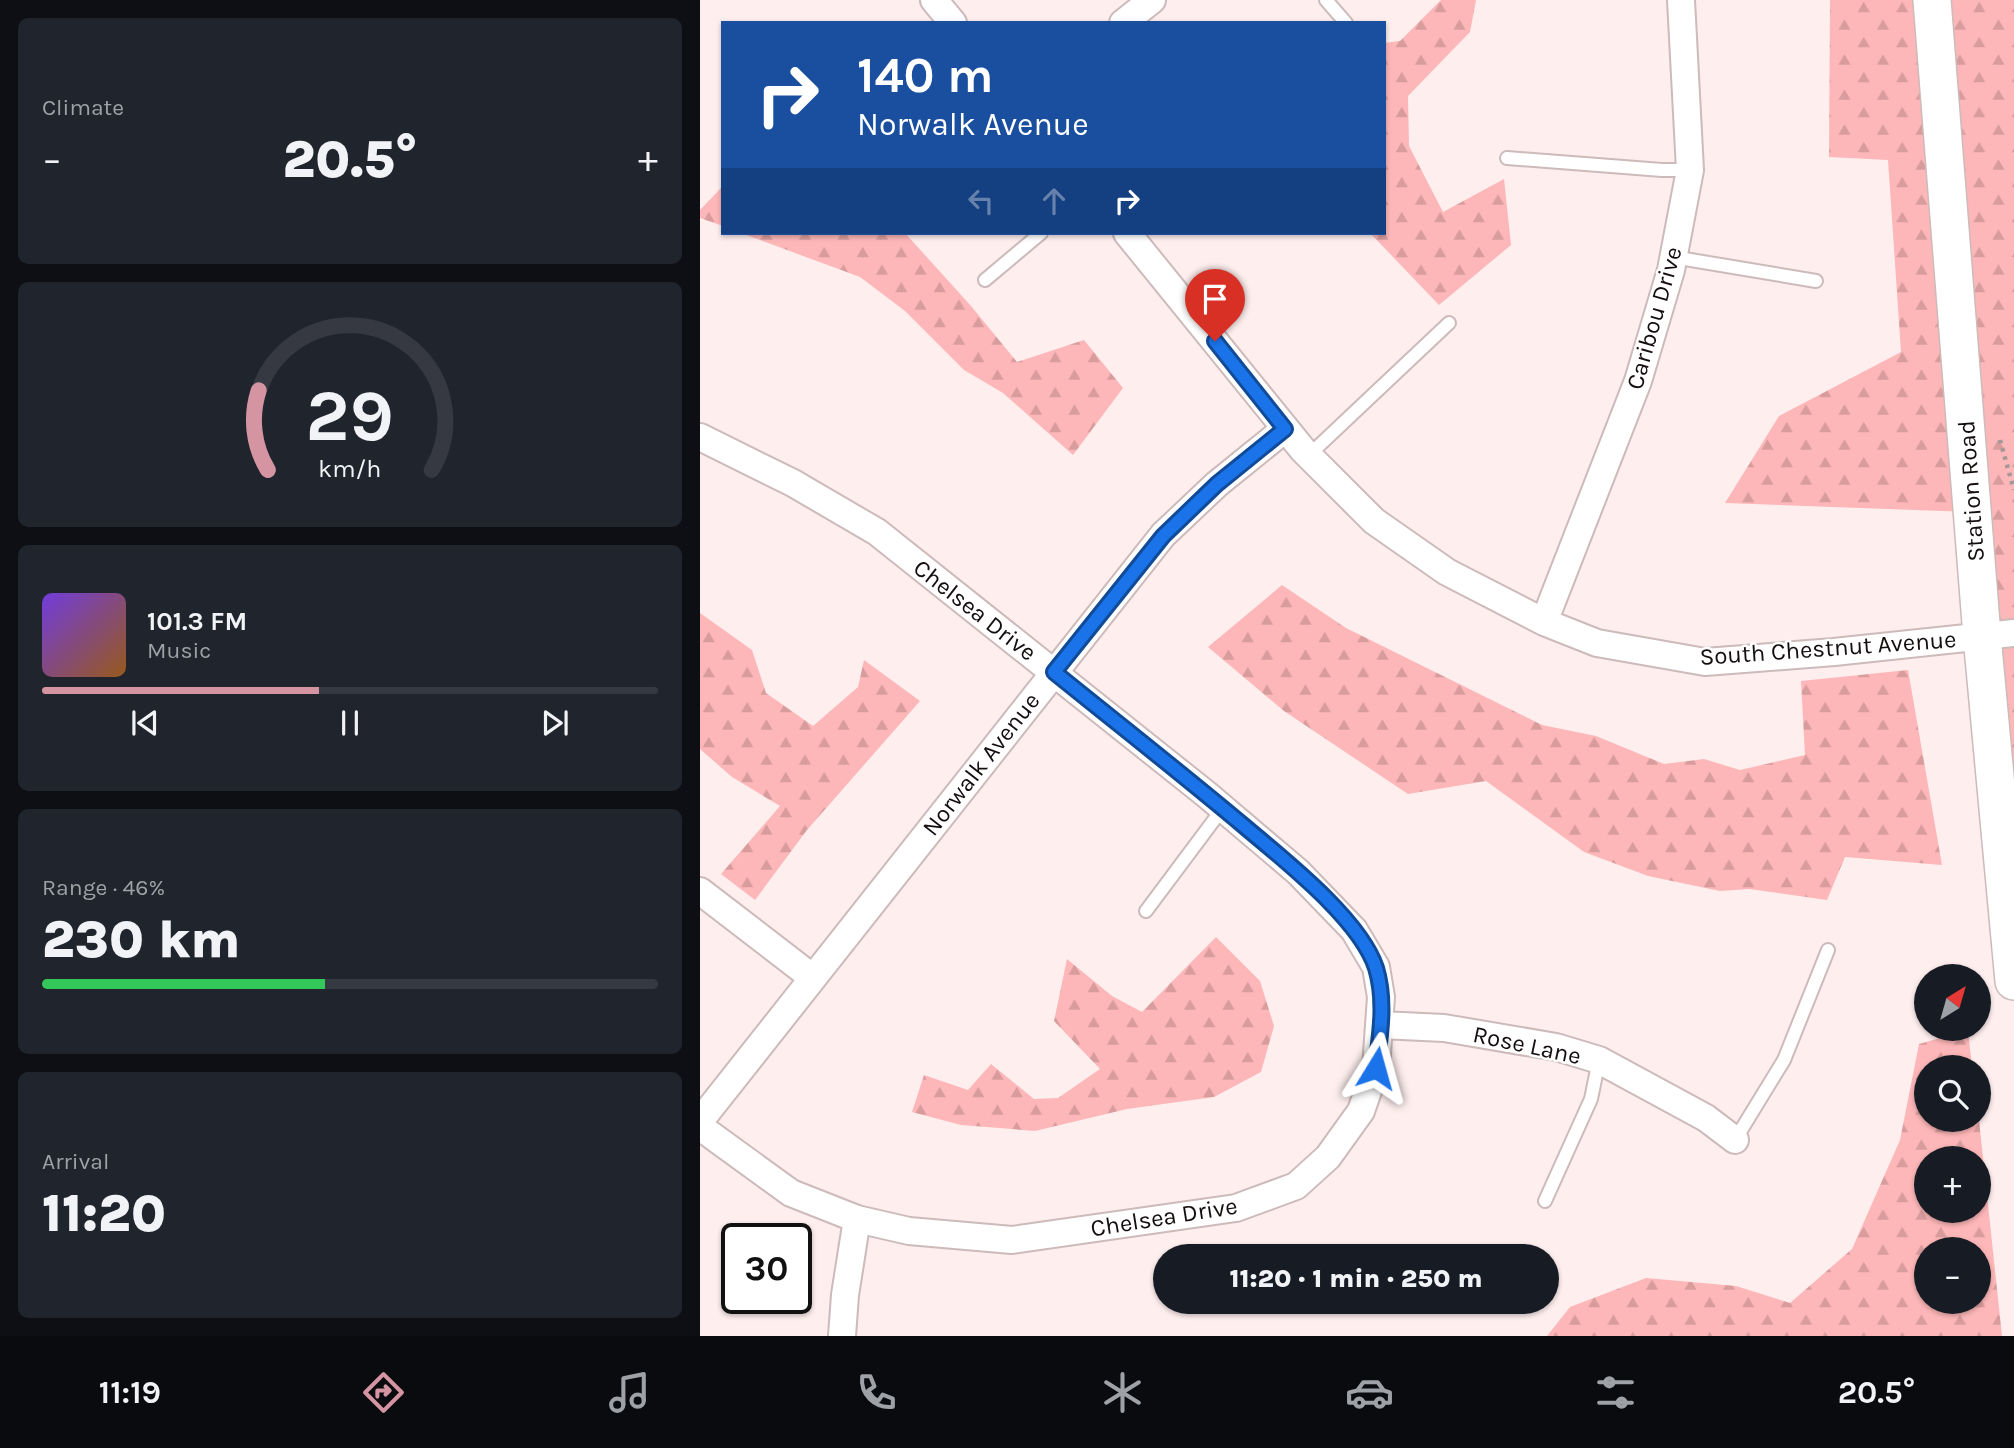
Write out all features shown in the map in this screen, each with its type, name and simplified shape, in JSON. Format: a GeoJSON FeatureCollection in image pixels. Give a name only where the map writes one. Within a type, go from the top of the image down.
{"type":"FeatureCollection","features":[{"type":"Feature","properties":{"kind":"street"},"geometry":{"type":"LineString","coordinates":[[934,0],[951,21]]}},
{"type":"Feature","properties":{"kind":"street"},"geometry":{"type":"LineString","coordinates":[[1126,21],[1152,0]]}},
{"type":"Feature","properties":{"kind":"street","name":"Caribou Drive"},"geometry":{"type":"LineString","coordinates":[[1544,622],[1638,381],[1673,257],[1690,170],[1681,0]]}},
{"type":"Feature","properties":{"kind":"street","name":"Station Road"},"geometry":{"type":"LineString","coordinates":[[1932,0],[1998,635],[2014,981]]}},
{"type":"Feature","properties":{"kind":"street","name":"South Chestnut Avenue"},"geometry":{"type":"LineString","coordinates":[[1129,235],[1308,456],[1374,521],[1447,572],[1544,622],[1597,643],[1705,662],[1998,635]]}},
{"type":"Feature","properties":{"kind":"street","name":"Norwalk Avenue"},"geometry":{"type":"LineString","coordinates":[[700,1121],[1163,536],[1217,484],[1285,429]]}},
{"type":"Feature","properties":{"kind":"street","name":"Chelsea Drive"},"geometry":{"type":"LineString","coordinates":[[700,437],[793,483],[877,532],[1223,808],[1298,872],[1354,930],[1376,967],[1381,997],[1376,1068],[1361,1111],[1328,1157],[1296,1186],[1236,1208],[1012,1240],[909,1231],[858,1219],[791,1193],[700,1127]]}},
{"type":"Feature","properties":{"kind":"street"},"geometry":{"type":"LineString","coordinates":[[700,891],[813,978]]}},
{"type":"Feature","properties":{"kind":"street","name":"Rose Lane"},"geometry":{"type":"LineString","coordinates":[[1381,1026],[1444,1028],[1556,1047],[1599,1060],[1706,1118],[1735,1140]]}},
{"type":"Feature","properties":{"kind":"street"},"geometry":{"type":"LineString","coordinates":[[842,1336],[845,1295],[858,1219]]}},
{"type":"Feature","properties":{"kind":"lane"},"geometry":{"type":"LineString","coordinates":[[1326,0],[1344,21]]}},
{"type":"Feature","properties":{"kind":"lane"},"geometry":{"type":"LineString","coordinates":[[1507,158],[1690,170]]}},
{"type":"Feature","properties":{"kind":"lane"},"geometry":{"type":"LineString","coordinates":[[985,280],[1039,235]]}},
{"type":"Feature","properties":{"kind":"lane"},"geometry":{"type":"LineString","coordinates":[[1673,257],[1816,281]]}},
{"type":"Feature","properties":{"kind":"lane"},"geometry":{"type":"LineString","coordinates":[[1308,456],[1449,323]]}},
{"type":"Feature","properties":{"kind":"lane"},"geometry":{"type":"LineString","coordinates":[[1146,911],[1223,808]]}},
{"type":"Feature","properties":{"kind":"lane"},"geometry":{"type":"LineString","coordinates":[[1735,1140],[1784,1060],[1828,950]]}},
{"type":"Feature","properties":{"kind":"lane"},"geometry":{"type":"LineString","coordinates":[[1545,1201],[1591,1099],[1599,1060]]}},
{"type":"Feature","properties":{"kind":"green space"},"geometry":{"type":"Polygon","coordinates":[[[1441,0],[1476,0],[1470,32],[1408,96],[1409,146],[1443,212],[1504,179],[1511,245],[1439,305],[1372,235],[1386,235],[1386,43],[1400,41],[1441,0]]]}},
{"type":"Feature","properties":{"kind":"green space"},"geometry":{"type":"Polygon","coordinates":[[[1830,0],[2014,0],[2014,999],[1969,512],[1725,503],[1779,416],[1901,352],[1888,160],[1829,157],[1830,0]]]}},
{"type":"Feature","properties":{"kind":"green space"},"geometry":{"type":"Polygon","coordinates":[[[721,188],[721,225],[700,218],[700,210],[721,188]]]}},
{"type":"Feature","properties":{"kind":"green space"},"geometry":{"type":"Polygon","coordinates":[[[746,235],[907,235],[1017,362],[1084,340],[1123,388],[1073,455],[1003,393],[964,370],[905,311],[860,277],[746,235]]]}},
{"type":"Feature","properties":{"kind":"green space"},"geometry":{"type":"Polygon","coordinates":[[[1282,585],[1346,628],[1542,725],[1596,736],[1664,764],[1704,759],[1740,770],[1805,755],[1801,681],[1908,670],[1942,865],[1845,857],[1827,900],[1749,889],[1720,891],[1648,876],[1584,852],[1486,781],[1408,794],[1284,711],[1208,647],[1282,585]]]}},
{"type":"Feature","properties":{"kind":"green space"},"geometry":{"type":"Polygon","coordinates":[[[700,613],[752,650],[766,693],[813,726],[858,687],[864,660],[920,701],[807,830],[755,900],[721,874],[780,806],[732,777],[700,749],[700,613]]]}},
{"type":"Feature","properties":{"kind":"green space"},"geometry":{"type":"Polygon","coordinates":[[[1216,937],[1260,981],[1274,1026],[1261,1072],[1214,1097],[1127,1109],[1035,1131],[961,1125],[912,1112],[924,1075],[968,1090],[991,1064],[1034,1099],[1058,1098],[1100,1069],[1054,1021],[1067,959],[1112,996],[1142,1012],[1216,937]]]}},
{"type":"Feature","properties":{"kind":"green space"},"geometry":{"type":"Polygon","coordinates":[[[1930,1041],[1969,1041],[1971,1055],[1917,1055],[1919,1044],[1930,1041]]]}},
{"type":"Feature","properties":{"kind":"green space"},"geometry":{"type":"Polygon","coordinates":[[[1914,1069],[1914,1132],[1980,1132],[1982,1146],[1914,1146],[1914,1223],[1990,1223],[2002,1336],[1547,1336],[1570,1307],[1646,1278],[1736,1286],[1790,1303],[1852,1249],[1900,1140],[1914,1069]]]}},
{"type":"Feature","properties":{"kind":"route"},"geometry":{"type":"LineString","coordinates":[[1215,341],[1285,429],[1217,484],[1163,536],[1054,672],[1298,872],[1354,930],[1376,967],[1381,997],[1376,1068]]}}]}
